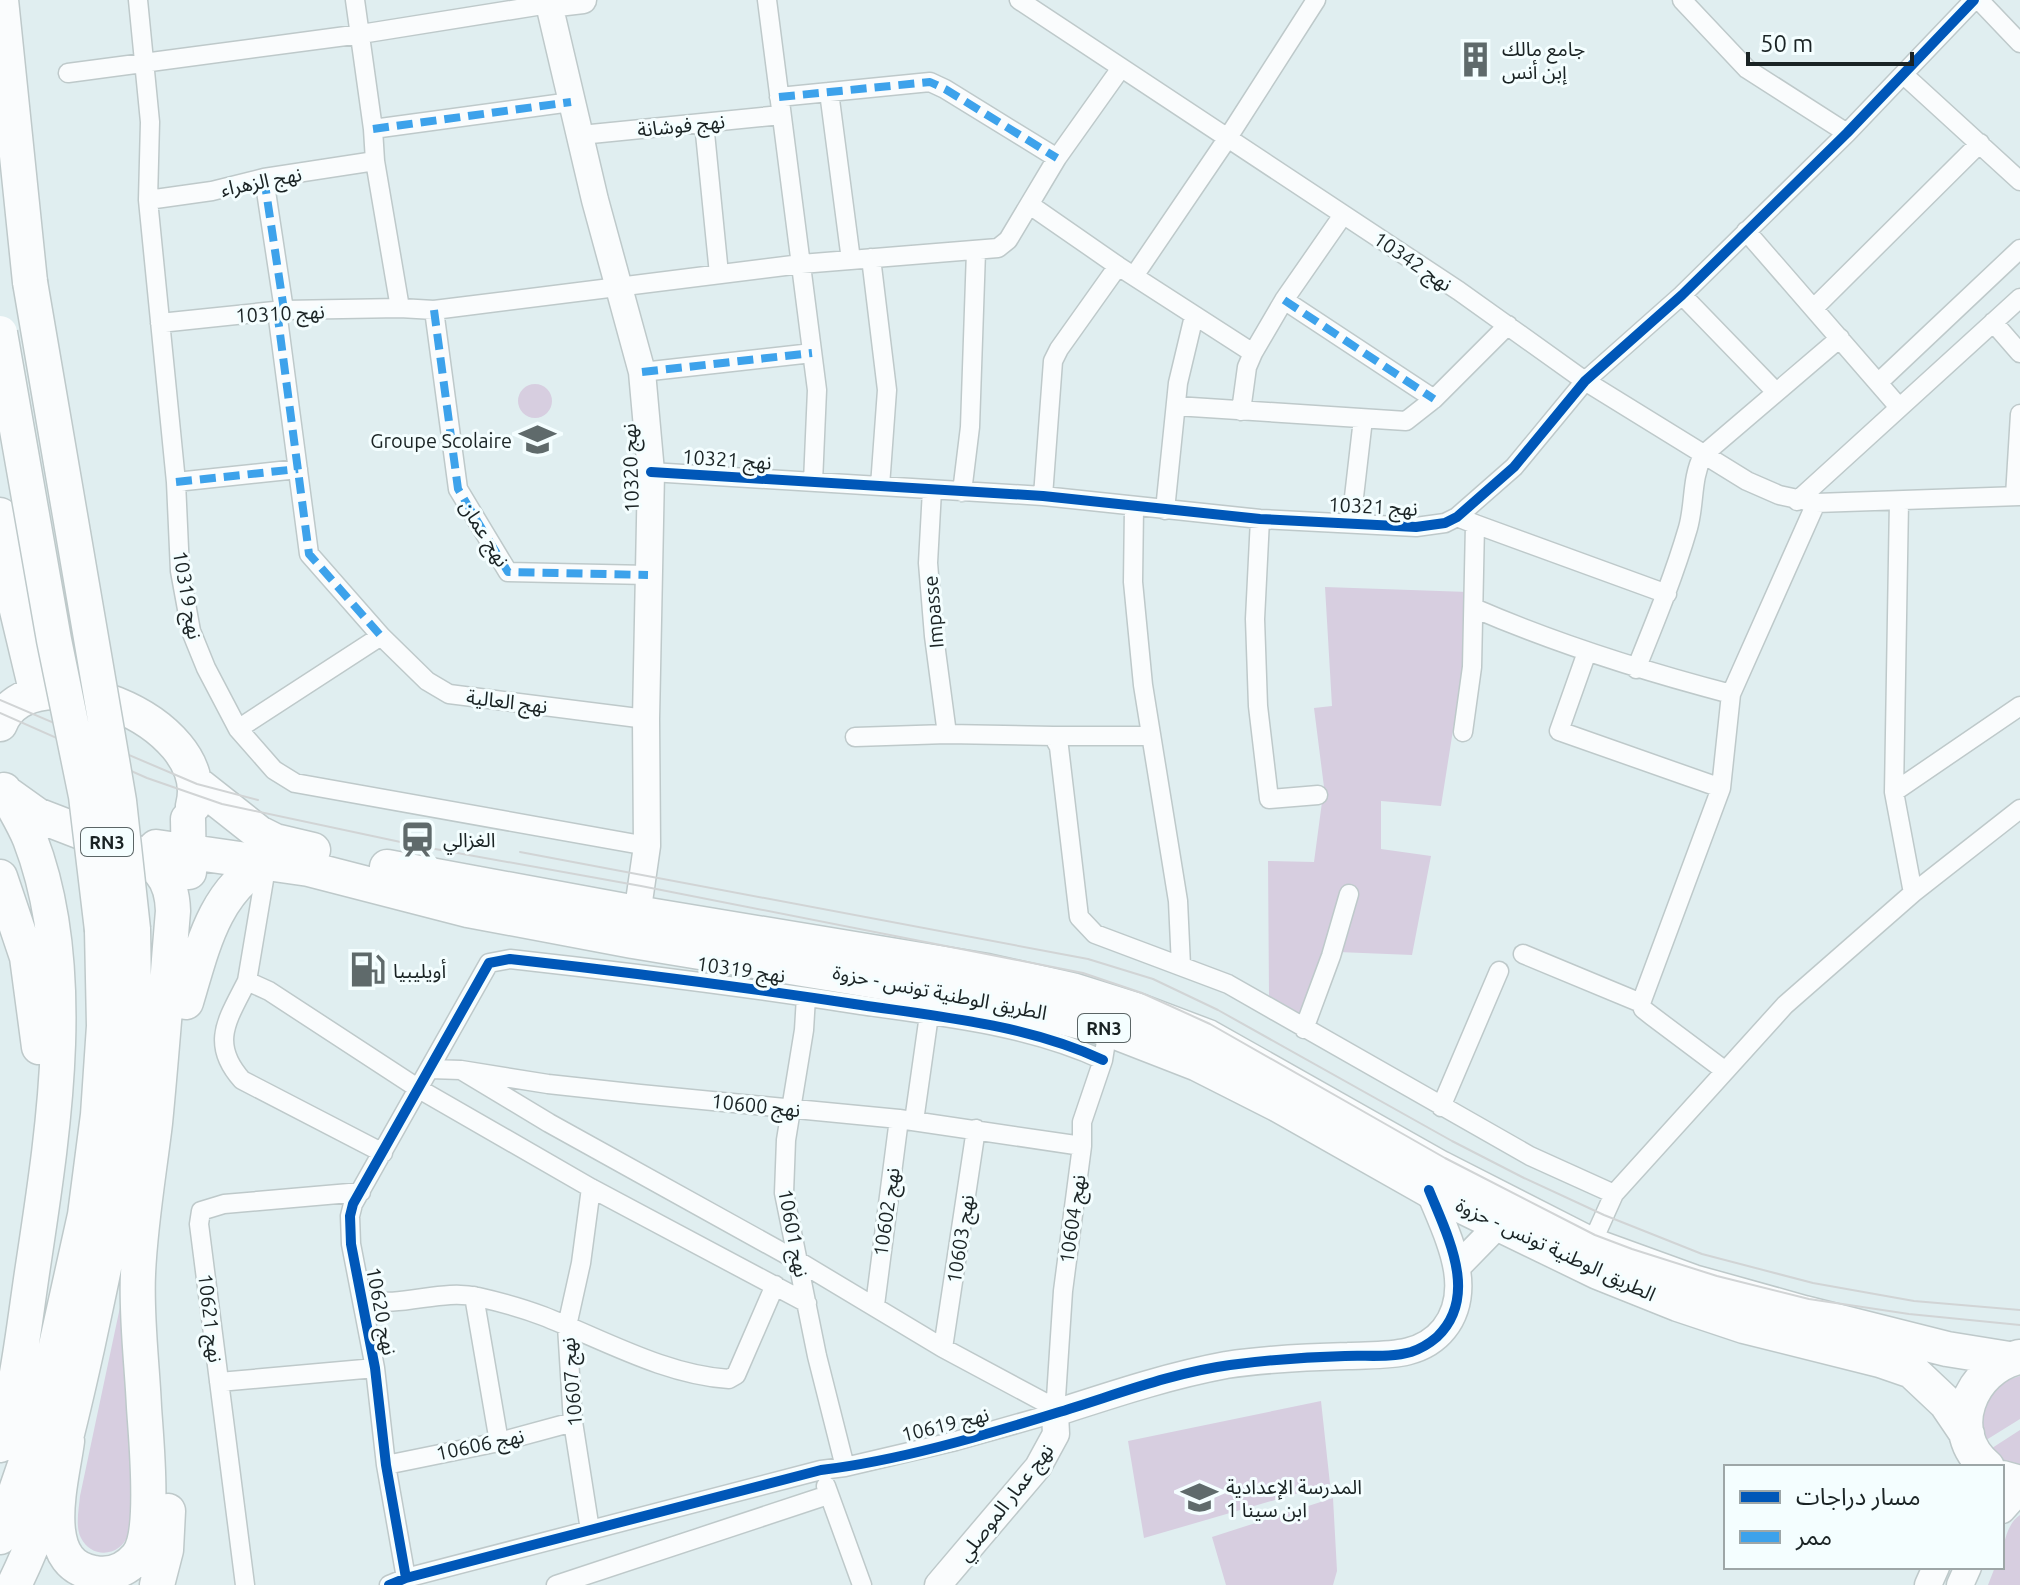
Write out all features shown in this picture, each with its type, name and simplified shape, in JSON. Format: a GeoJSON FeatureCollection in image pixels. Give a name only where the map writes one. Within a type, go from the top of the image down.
{"type":"FeatureCollection","features":[{"type":"Feature","properties":{"kind":"highway"},"geometry":{"type":"LineString","coordinates":[[0,1537],[38,1427],[85,1215],[117,929],[117,785],[30,282],[1,0]]}},
{"type":"Feature","properties":{"kind":"highway"},"geometry":{"type":"LineString","coordinates":[[0,333],[54,640],[135,1024],[128,1121],[114,1219],[67,1441],[55,1481],[14,1585]]}},
{"type":"Feature","properties":{"kind":"highway"},"geometry":{"type":"LineString","coordinates":[[0,515],[15,602],[37,694],[27,695],[13,706],[0,724]]}},
{"type":"Feature","properties":{"kind":"highway"},"geometry":{"type":"LineString","coordinates":[[0,641],[15,602]]}},
{"type":"Feature","properties":{"kind":"highway","name":"RN3"},"geometry":{"type":"LineString","coordinates":[[37,694],[81,695],[114,702],[132,711],[156,726],[181,752],[197,784]]}},
{"type":"Feature","properties":{"kind":"highway"},"geometry":{"type":"LineString","coordinates":[[0,1445],[6,1425],[44,1194],[57,1076],[56,967],[44,884],[29,836],[2,784]]}},
{"type":"Feature","properties":{"kind":"highway","name":"RN3"},"geometry":{"type":"LineString","coordinates":[[2,784],[37,815],[107,842],[177,839]]}},
{"type":"Feature","properties":{"kind":"highway"},"geometry":{"type":"LineString","coordinates":[[157,1585],[166,1550],[168,1514],[157,1263],[186,1002],[191,912],[177,839],[197,784]]}},
{"type":"Feature","properties":{"kind":"highway","name":"الطريق الوطنية تونس - حزوة"},"geometry":{"type":"LineString","coordinates":[[197,784],[259,833],[275,841],[635,927],[1074,1018],[1106,1045],[1198,1064],[1277,1104],[1429,1190],[1598,1272],[1744,1326],[1912,1371],[1946,1403],[1972,1453]]}},
{"type":"Feature","properties":{"kind":"highway","name":"الطريق الوطنية تونس - حزوة"},"geometry":{"type":"LineString","coordinates":[[177,839],[468,910],[635,927],[987,971],[1072,990],[1208,1037],[1440,1168],[1591,1245],[1680,1278],[1776,1305],[1947,1349],[2014,1358]]}},
{"type":"Feature","properties":{"kind":"highway"},"geometry":{"type":"LineString","coordinates":[[67,1441],[58,1543],[65,1557],[77,1567],[105,1575],[118,1571],[139,1554],[145,1541],[148,1478],[138,1274],[159,1084],[173,911],[171,886],[164,875],[149,861],[117,843]]}},
{"type":"Feature","properties":{"kind":"highway"},"geometry":{"type":"LineString","coordinates":[[186,1002],[211,924],[238,883],[267,862]]}},
{"type":"Feature","properties":{"kind":"highway"},"geometry":{"type":"LineString","coordinates":[[0,877],[27,957],[38,1041],[44,1194]]}},
{"type":"Feature","properties":{"kind":"highway","name":"RN3"},"geometry":{"type":"LineString","coordinates":[[1972,1453],[1965,1416],[1969,1397],[1985,1374],[2014,1358]]}},
{"type":"Feature","properties":{"kind":"street","name":"نهج 10319"},"geometry":{"type":"LineString","coordinates":[[138,0],[150,122],[148,200],[176,482],[180,571],[191,631],[206,668],[238,729],[274,770],[295,783],[647,846]]}},
{"type":"Feature","properties":{"kind":"street"},"geometry":{"type":"LineString","coordinates":[[355,0],[375,161],[400,308]]}},
{"type":"Feature","properties":{"kind":"street"},"geometry":{"type":"LineString","coordinates":[[68,73],[361,34],[548,2],[583,0]]}},
{"type":"Feature","properties":{"kind":"street"},"geometry":{"type":"LineString","coordinates":[[767,0],[817,390],[813,482]]}},
{"type":"Feature","properties":{"kind":"street","name":"نهج 10342"},"geometry":{"type":"LineString","coordinates":[[1019,0],[1508,325],[1585,381],[1747,481],[1807,502]]}},
{"type":"Feature","properties":{"kind":"street"},"geometry":{"type":"LineString","coordinates":[[1134,276],[1316,0]]}},
{"type":"Feature","properties":{"kind":"street"},"geometry":{"type":"LineString","coordinates":[[1682,0],[1747,69],[1847,133]]}},
{"type":"Feature","properties":{"kind":"street"},"geometry":{"type":"LineString","coordinates":[[1976,0],[2020,43]]}},
{"type":"Feature","properties":{"kind":"street","name":"نهج 10321"},"geometry":{"type":"LineString","coordinates":[[651,472],[1043,496],[1260,519],[1427,527],[1466,521],[1585,381],[1682,295],[1847,133],[1976,0]]}},
{"type":"Feature","properties":{"kind":"street","name":"نهج 10320"},"geometry":{"type":"LineString","coordinates":[[548,2],[618,288],[642,372],[651,472],[647,846],[635,927]]}},
{"type":"Feature","properties":{"kind":"street"},"geometry":{"type":"LineString","coordinates":[[962,492],[971,414],[976,251],[1003,245],[1057,158],[1121,68]]}},
{"type":"Feature","properties":{"kind":"street"},"geometry":{"type":"LineString","coordinates":[[1904,75],[2020,181]]}},
{"type":"Feature","properties":{"kind":"street","name":"نهج فوشانة"},"geometry":{"type":"LineString","coordinates":[[581,135],[704,123],[829,92],[930,82],[1057,158]]}},
{"type":"Feature","properties":{"kind":"street"},"geometry":{"type":"LineString","coordinates":[[829,92],[851,260]]}},
{"type":"Feature","properties":{"kind":"street"},"geometry":{"type":"LineString","coordinates":[[373,129],[571,102]]}},
{"type":"Feature","properties":{"kind":"street"},"geometry":{"type":"LineString","coordinates":[[704,123],[719,274]]}},
{"type":"Feature","properties":{"kind":"street"},"geometry":{"type":"LineString","coordinates":[[1814,308],[1980,143]]}},
{"type":"Feature","properties":{"kind":"street","name":"نهج الزهراء"},"geometry":{"type":"LineString","coordinates":[[148,200],[375,161]]}},
{"type":"Feature","properties":{"kind":"street","name":"نهج العالية"},"geometry":{"type":"LineString","coordinates":[[264,178],[309,554],[385,639],[427,681],[449,694],[646,719]]}},
{"type":"Feature","properties":{"kind":"street"},"geometry":{"type":"LineString","coordinates":[[1030,205],[1253,353]]}},
{"type":"Feature","properties":{"kind":"street"},"geometry":{"type":"LineString","coordinates":[[1241,411],[1247,367],[1253,353],[1284,300],[1343,215]]}},
{"type":"Feature","properties":{"kind":"street"},"geometry":{"type":"LineString","coordinates":[[1746,231],[1898,406]]}},
{"type":"Feature","properties":{"kind":"street"},"geometry":{"type":"LineString","coordinates":[[1879,382],[2020,249]]}},
{"type":"Feature","properties":{"kind":"street","name":"نهج 10310"},"geometry":{"type":"LineString","coordinates":[[160,323],[280,310],[434,310],[801,264],[976,251]]}},
{"type":"Feature","properties":{"kind":"street"},"geometry":{"type":"LineString","coordinates":[[871,258],[887,390],[880,486]]}},
{"type":"Feature","properties":{"kind":"street"},"geometry":{"type":"LineString","coordinates":[[1043,496],[1053,361],[1118,266]]}},
{"type":"Feature","properties":{"kind":"street"},"geometry":{"type":"LineString","coordinates":[[1682,295],[1776,392]]}},
{"type":"Feature","properties":{"kind":"street"},"geometry":{"type":"LineString","coordinates":[[1641,1003],[1721,788],[1731,694],[1807,502],[1898,406],[2020,298]]}},
{"type":"Feature","properties":{"kind":"street"},"geometry":{"type":"LineString","coordinates":[[1284,300],[1434,399]]}},
{"type":"Feature","properties":{"kind":"street","name":"نهج عمان"},"geometry":{"type":"LineString","coordinates":[[434,310],[458,489],[508,572],[648,575]]}},
{"type":"Feature","properties":{"kind":"street"},"geometry":{"type":"LineString","coordinates":[[1165,510],[1178,383],[1194,316]]}},
{"type":"Feature","properties":{"kind":"street"},"geometry":{"type":"LineString","coordinates":[[1993,322],[2020,353]]}},
{"type":"Feature","properties":{"kind":"street"},"geometry":{"type":"LineString","coordinates":[[1176,406],[1410,420],[1508,325]]}},
{"type":"Feature","properties":{"kind":"street"},"geometry":{"type":"LineString","coordinates":[[1636,669],[1667,594],[1689,524],[1695,472],[1703,455],[1840,338]]}},
{"type":"Feature","properties":{"kind":"street"},"geometry":{"type":"LineString","coordinates":[[642,372],[812,353]]}},
{"type":"Feature","properties":{"kind":"street"},"geometry":{"type":"LineString","coordinates":[[1807,502],[2018,496],[2020,414]]}},
{"type":"Feature","properties":{"kind":"street"},"geometry":{"type":"LineString","coordinates":[[1351,523],[1363,419]]}},
{"type":"Feature","properties":{"kind":"street"},"geometry":{"type":"LineString","coordinates":[[176,482],[298,469]]}},
{"type":"Feature","properties":{"kind":"street","name":"Impasse"},"geometry":{"type":"LineString","coordinates":[[932,490],[928,563],[947,734]]}},
{"type":"Feature","properties":{"kind":"street"},"geometry":{"type":"LineString","coordinates":[[1899,501],[1894,792],[1913,893]]}},
{"type":"Feature","properties":{"kind":"street"},"geometry":{"type":"LineString","coordinates":[[1134,507],[1133,582],[1150,736],[1178,901],[1181,966]]}},
{"type":"Feature","properties":{"kind":"street"},"geometry":{"type":"LineString","coordinates":[[1260,519],[1255,619],[1258,706],[1269,799],[1318,795]]}},
{"type":"Feature","properties":{"kind":"street"},"geometry":{"type":"LineString","coordinates":[[1463,732],[1472,667],[1474,608],[1466,521],[1667,594]]}},
{"type":"Feature","properties":{"kind":"street"},"geometry":{"type":"LineString","coordinates":[[1474,608],[1521,629],[1636,669],[1731,694]]}},
{"type":"Feature","properties":{"kind":"street"},"geometry":{"type":"LineString","coordinates":[[238,729],[385,639]]}},
{"type":"Feature","properties":{"kind":"street"},"geometry":{"type":"LineString","coordinates":[[1587,652],[1559,731],[1721,788]]}},
{"type":"Feature","properties":{"kind":"street"},"geometry":{"type":"LineString","coordinates":[[1894,792],[2020,706]]}},
{"type":"Feature","properties":{"kind":"street"},"geometry":{"type":"LineString","coordinates":[[855,737],[947,734],[1150,736]]}},
{"type":"Feature","properties":{"kind":"street"},"geometry":{"type":"LineString","coordinates":[[1053,736],[1059,747],[1079,917],[1095,934],[1228,984],[1530,1156],[1614,1194]]}},
{"type":"Feature","properties":{"kind":"street"},"geometry":{"type":"LineString","coordinates":[[1591,1245],[1614,1194],[1785,1005],[1913,893],[2020,809]]}},
{"type":"Feature","properties":{"kind":"street"},"geometry":{"type":"LineString","coordinates":[[267,862],[247,981],[229,1017],[222,1042],[229,1065],[242,1080],[383,1153]]}},
{"type":"Feature","properties":{"kind":"street"},"geometry":{"type":"LineString","coordinates":[[1304,1029],[1331,956],[1349,894]]}},
{"type":"Feature","properties":{"kind":"street"},"geometry":{"type":"LineString","coordinates":[[1523,954],[1641,1003],[1652,1016],[1724,1070]]}},
{"type":"Feature","properties":{"kind":"street","name":"نهج 10319"},"geometry":{"type":"LineString","coordinates":[[430,1069],[485,968],[489,963],[502,959],[668,977],[929,1015],[1001,1026],[1072,1046],[1106,1045]]}},
{"type":"Feature","properties":{"kind":"street"},"geometry":{"type":"LineString","coordinates":[[1441,1107],[1499,971]]}},
{"type":"Feature","properties":{"kind":"street"},"geometry":{"type":"LineString","coordinates":[[247,981],[269,991],[419,1089],[591,1188],[807,1303]]}},
{"type":"Feature","properties":{"kind":"street","name":"نهج 10601"},"geometry":{"type":"LineString","coordinates":[[806,997],[804,1030],[786,1140],[784,1193],[817,1356],[845,1467]]}},
{"type":"Feature","properties":{"kind":"street","name":"نهج 10602"},"geometry":{"type":"LineString","coordinates":[[875,1305],[907,1120],[929,1015]]}},
{"type":"Feature","properties":{"kind":"street","name":"نهج 10604"},"geometry":{"type":"LineString","coordinates":[[1055,1411],[1063,1291],[1082,1146],[1082,1122],[1106,1045]]}},
{"type":"Feature","properties":{"kind":"street","name":"نهج 10620"},"geometry":{"type":"LineString","coordinates":[[398,1582],[375,1368],[351,1244],[350,1216],[430,1069]]}},
{"type":"Feature","properties":{"kind":"street","name":"نهج 10600"},"geometry":{"type":"LineString","coordinates":[[430,1069],[907,1120],[1082,1146]]}},
{"type":"Feature","properties":{"kind":"street"},"geometry":{"type":"LineString","coordinates":[[461,1070],[1055,1411]]}},
{"type":"Feature","properties":{"kind":"street","name":"نهج 10603"},"geometry":{"type":"LineString","coordinates":[[943,1348],[976,1129]]}},
{"type":"Feature","properties":{"kind":"street","name":"نهج 10607"},"geometry":{"type":"LineString","coordinates":[[590,1530],[573,1422],[567,1326],[581,1263],[591,1188]]}},
{"type":"Feature","properties":{"kind":"street"},"geometry":{"type":"LineString","coordinates":[[1429,1190],[1457,1267],[1498,1225]]}},
{"type":"Feature","properties":{"kind":"street","name":"نهج 10621"},"geometry":{"type":"LineString","coordinates":[[245,1585],[199,1224],[201,1211],[224,1204],[361,1192]]}},
{"type":"Feature","properties":{"kind":"street","name":"نهج 10619"},"geometry":{"type":"LineString","coordinates":[[398,1582],[821,1470],[956,1441],[1146,1383],[1227,1365],[1410,1352],[1436,1338],[1446,1327],[1457,1299],[1457,1267]]}},
{"type":"Feature","properties":{"kind":"street"},"geometry":{"type":"LineString","coordinates":[[363,1299],[386,1303],[456,1294],[474,1296],[520,1308],[653,1362],[729,1379],[736,1375],[775,1285]]}},
{"type":"Feature","properties":{"kind":"street"},"geometry":{"type":"LineString","coordinates":[[474,1296],[499,1442]]}},
{"type":"Feature","properties":{"kind":"street"},"geometry":{"type":"LineString","coordinates":[[219,1382],[375,1368]]}},
{"type":"Feature","properties":{"kind":"street","name":"نهج عمار الموصلي"},"geometry":{"type":"LineString","coordinates":[[938,1585],[1038,1467],[1056,1434],[1055,1411]]}},
{"type":"Feature","properties":{"kind":"street","name":"نهج 10606"},"geometry":{"type":"LineString","coordinates":[[386,1465],[499,1442],[573,1422]]}},
{"type":"Feature","properties":{"kind":"street"},"geometry":{"type":"LineString","coordinates":[[821,1470],[857,1584]]}},
{"type":"Feature","properties":{"kind":"street"},"geometry":{"type":"LineString","coordinates":[[2004,1508],[2020,1490]]}},
{"type":"Feature","properties":{"kind":"street"},"geometry":{"type":"LineString","coordinates":[[556,1585],[828,1495]]}},
{"type":"Feature","properties":{"kind":"shaded area"},"geometry":{"type":"Polygon","coordinates":[[[535,384],[547,389],[552,401],[547,413],[535,418],[523,413],[518,401],[523,389],[535,384]]]}},
{"type":"Feature","properties":{"kind":"shaded area"},"geometry":{"type":"Polygon","coordinates":[[[1325,587],[1468,592],[1463,667],[1441,806],[1381,801],[1381,849],[1431,856],[1412,955],[1338,952],[1317,1024],[1269,996],[1268,861],[1314,862],[1324,787],[1314,708],[1332,706],[1325,587]]]}},
{"type":"Feature","properties":{"kind":"shaded area"},"geometry":{"type":"Polygon","coordinates":[[[123,1293],[133,1510],[125,1541],[113,1551],[99,1552],[92,1550],[81,1538],[78,1512],[123,1293]]]}},
{"type":"Feature","properties":{"kind":"shaded area"},"geometry":{"type":"Polygon","coordinates":[[[2020,1376],[2020,1419],[1983,1442],[1979,1410],[1999,1383],[2020,1376]]]}},
{"type":"Feature","properties":{"kind":"shaded area"},"geometry":{"type":"Polygon","coordinates":[[[1321,1401],[1330,1484],[1144,1538],[1128,1441],[1321,1401]]]}},
{"type":"Feature","properties":{"kind":"shaded area"},"geometry":{"type":"Polygon","coordinates":[[[2020,1430],[2020,1466],[2003,1461],[1989,1450],[2020,1430]]]}},
{"type":"Feature","properties":{"kind":"shaded area"},"geometry":{"type":"Polygon","coordinates":[[[1333,1498],[1337,1571],[1333,1585],[1226,1585],[1212,1537],[1333,1498]]]}},
{"type":"Feature","properties":{"kind":"shaded area"},"geometry":{"type":"Polygon","coordinates":[[[2020,1515],[2020,1585],[1988,1585],[1994,1569],[2004,1569],[2004,1546],[2015,1519],[2020,1515]]]}},
{"type":"Feature","properties":{"kind":"tram line"},"geometry":{"type":"LineString","coordinates":[[0,700],[197,784],[258,800]]}},
{"type":"Feature","properties":{"kind":"tram line"},"geometry":{"type":"LineString","coordinates":[[0,713],[147,778],[222,804],[424,847],[641,886],[1083,973],[1142,993],[1210,1024],[1445,1158],[1595,1235],[1632,1249],[1717,1276],[1809,1299],[1909,1314],[2020,1325]]}},
{"type":"Feature","properties":{"kind":"tram line"},"geometry":{"type":"LineString","coordinates":[[520,852],[1088,959],[1153,979],[1218,1010],[1524,1178],[1604,1215],[1702,1254],[1813,1283],[1914,1301],[2020,1310]]}},
{"type":"Feature","properties":{"kind":"marked path"},"geometry":{"type":"LineString","coordinates":[[779,97],[930,82],[1057,158]]}},
{"type":"Feature","properties":{"kind":"marked path"},"geometry":{"type":"LineString","coordinates":[[373,129],[571,102]]}},
{"type":"Feature","properties":{"kind":"marked path"},"geometry":{"type":"LineString","coordinates":[[264,178],[284,310]]}},
{"type":"Feature","properties":{"kind":"marked path"},"geometry":{"type":"LineString","coordinates":[[1284,300],[1434,399]]}},
{"type":"Feature","properties":{"kind":"marked path"},"geometry":{"type":"LineString","coordinates":[[434,310],[458,489],[508,572],[648,575]]}},
{"type":"Feature","properties":{"kind":"marked path"},"geometry":{"type":"LineString","coordinates":[[277,311],[309,554],[381,636]]}},
{"type":"Feature","properties":{"kind":"marked path"},"geometry":{"type":"LineString","coordinates":[[642,372],[812,353]]}},
{"type":"Feature","properties":{"kind":"marked path"},"geometry":{"type":"LineString","coordinates":[[176,482],[298,469]]}},
{"type":"Feature","properties":{"kind":"cycle path"},"geometry":{"type":"LineString","coordinates":[[651,472],[1043,496],[1260,519],[1416,527],[1445,523],[1457,517],[1514,467],[1585,381],[1682,295],[1847,133],[1974,0]]}},
{"type":"Feature","properties":{"kind":"cycle path"},"geometry":{"type":"LineString","coordinates":[[406,1578],[386,1465],[375,1368],[351,1244],[350,1216],[353,1204],[489,963],[510,959],[598,969],[954,1018],[1045,1038],[1103,1060]]}},
{"type":"Feature","properties":{"kind":"cycle path"},"geometry":{"type":"LineString","coordinates":[[389,1585],[821,1470],[939,1447],[1186,1373],[1259,1362],[1387,1356],[1414,1351],[1437,1337],[1450,1321],[1458,1284],[1451,1245],[1429,1190]]}},
{"type":"Feature","properties":{"kind":"place","name":"جامع مالك إبن أنس"},"geometry":{"type":"Point","coordinates":[1476,60]}},
{"type":"Feature","properties":{"kind":"place","name":"Groupe Scolaire"},"geometry":{"type":"Point","coordinates":[538,440]}},
{"type":"Feature","properties":{"kind":"place","name":"الغزالي"},"geometry":{"type":"Point","coordinates":[417,839]}},
{"type":"Feature","properties":{"kind":"place","name":"أويليبيا"},"geometry":{"type":"Point","coordinates":[367,970]}},
{"type":"Feature","properties":{"kind":"place","name":"المدرسة الإعدادية ابن سينا 1"},"geometry":{"type":"Point","coordinates":[1200,1498]}}]}
